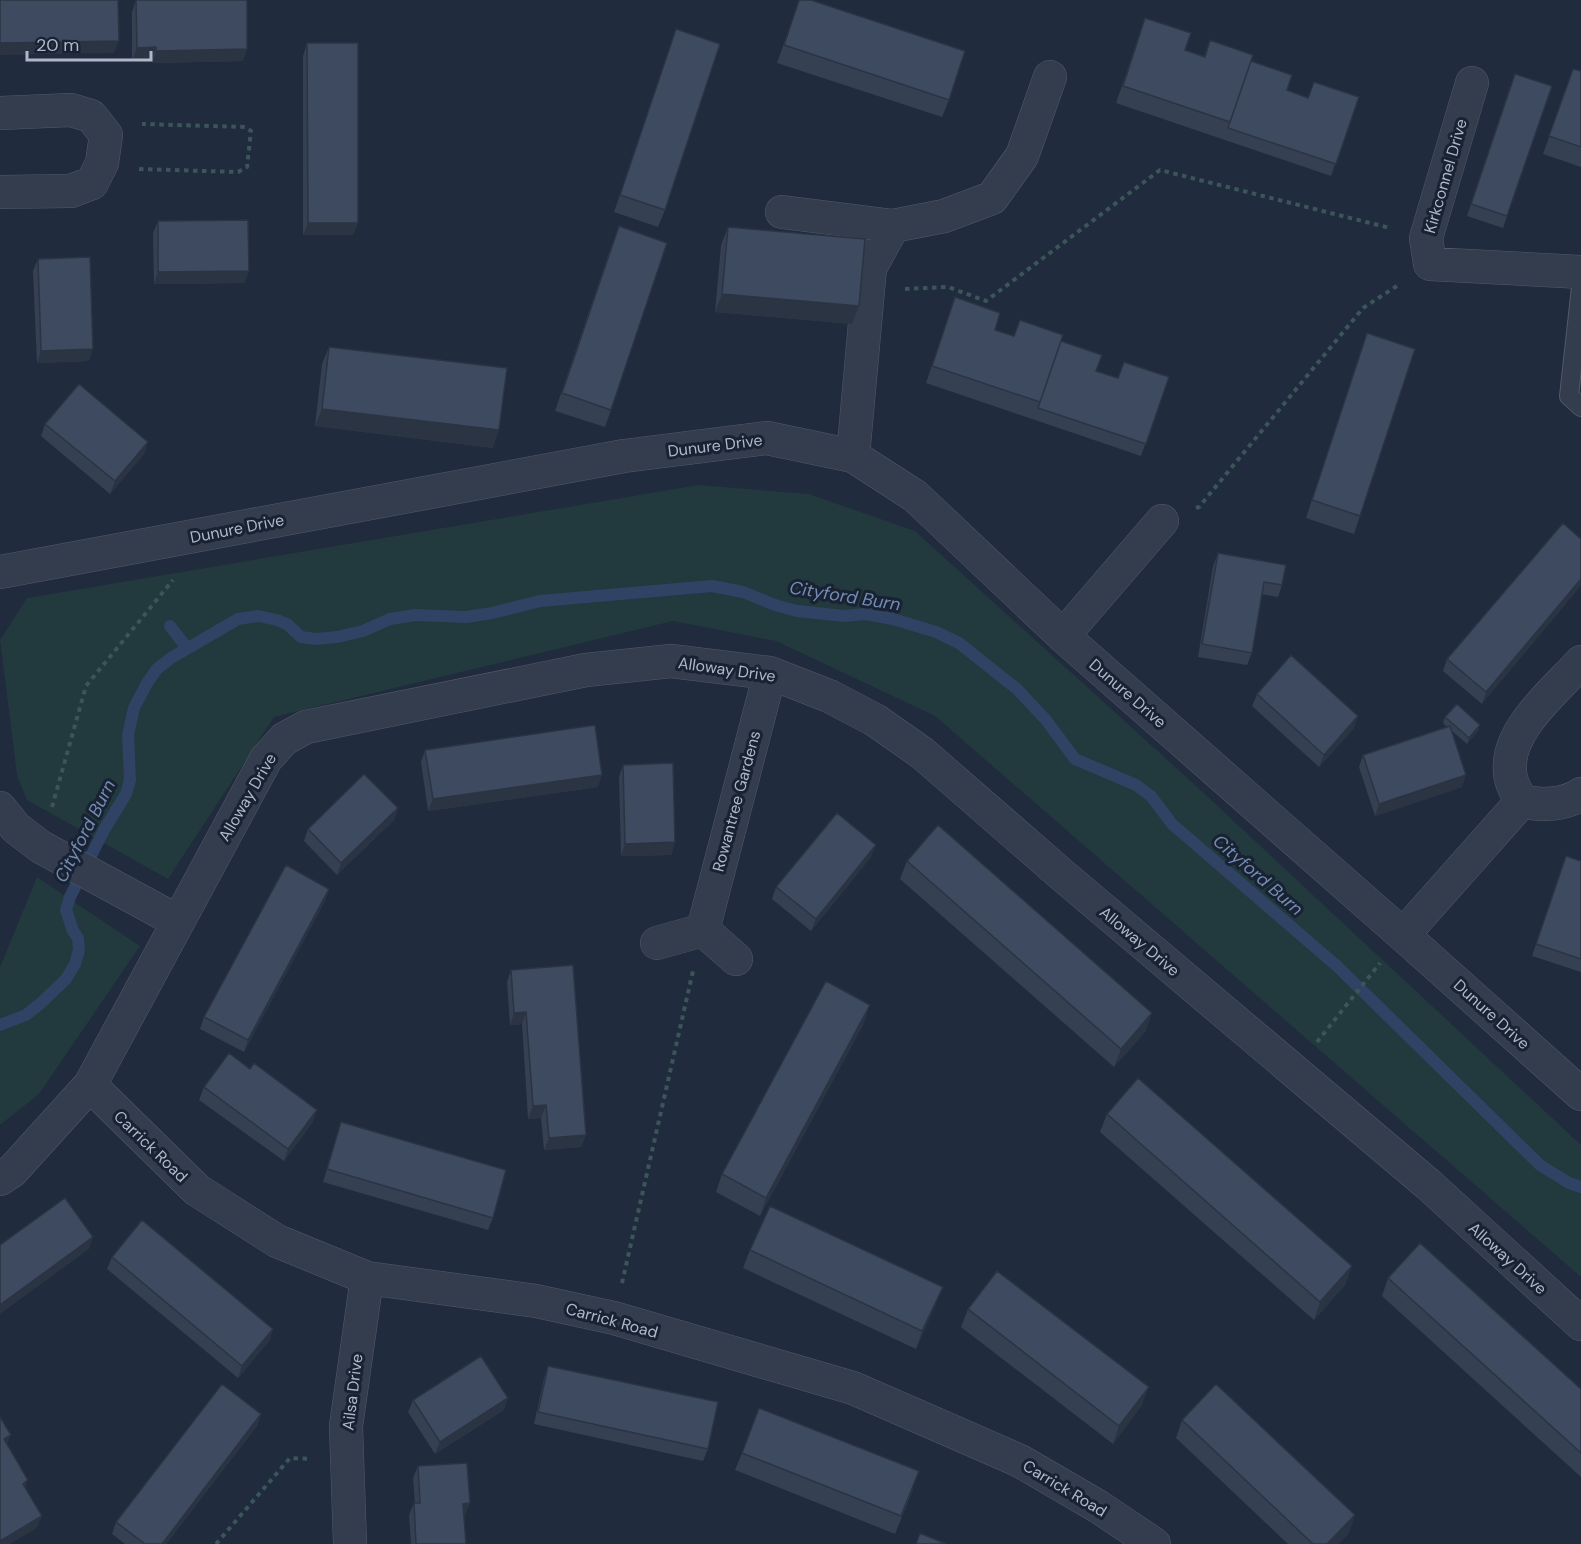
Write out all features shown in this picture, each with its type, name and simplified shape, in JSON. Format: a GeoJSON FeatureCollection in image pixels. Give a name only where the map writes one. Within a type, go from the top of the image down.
{"type":"FeatureCollection","features":[{"type":"Feature","properties":{"kind":"street"},"geometry":{"type":"LineString","coordinates":[[782,212],[893,226],[944,216],[992,198],[1022,156],[1050,77]]}},
{"type":"Feature","properties":{"kind":"street","name":"Kirkconnel Drive"},"geometry":{"type":"LineString","coordinates":[[1428,251],[1472,83]]}},
{"type":"Feature","properties":{"kind":"street"},"geometry":{"type":"LineString","coordinates":[[0,113],[71,110],[91,116],[106,135],[102,163],[92,183],[71,191],[0,192]]}},
{"type":"Feature","properties":{"kind":"street"},"geometry":{"type":"LineString","coordinates":[[853,456],[870,268],[893,226]]}},
{"type":"Feature","properties":{"kind":"street"},"geometry":{"type":"LineString","coordinates":[[1428,251],[1581,272]]}},
{"type":"Feature","properties":{"kind":"street","name":"Dunure Drive"},"geometry":{"type":"LineString","coordinates":[[0,572],[624,456],[767,438],[853,456],[915,496],[1063,636],[1581,1094]]}},
{"type":"Feature","properties":{"kind":"street"},"geometry":{"type":"LineString","coordinates":[[1063,636],[1162,521]]}},
{"type":"Feature","properties":{"kind":"street","name":"Alloway Drive"},"geometry":{"type":"LineString","coordinates":[[0,1179],[12,1171],[90,1085],[266,759],[284,739],[306,727],[586,670],[671,661],[770,673],[829,696],[866,715],[922,753],[1070,882],[1429,1185],[1581,1324]]}},
{"type":"Feature","properties":{"kind":"street"},"geometry":{"type":"LineString","coordinates":[[1581,662],[1525,724],[1514,744],[1509,771],[1514,788],[1522,801],[1535,805],[1554,803],[1576,798],[1581,794]]}},
{"type":"Feature","properties":{"kind":"street","name":"Rowantree Gardens"},"geometry":{"type":"LineString","coordinates":[[703,930],[770,673]]}},
{"type":"Feature","properties":{"kind":"street"},"geometry":{"type":"LineString","coordinates":[[1403,935],[1522,801]]}},
{"type":"Feature","properties":{"kind":"street"},"geometry":{"type":"LineString","coordinates":[[22,836],[177,921]]}},
{"type":"Feature","properties":{"kind":"street"},"geometry":{"type":"LineString","coordinates":[[657,943],[703,930],[736,959]]}},
{"type":"Feature","properties":{"kind":"street","name":"Carrick Road"},"geometry":{"type":"LineString","coordinates":[[90,1085],[197,1190],[277,1241],[368,1278],[536,1301],[614,1318],[853,1388],[1020,1461],[1099,1507],[1154,1544]]}},
{"type":"Feature","properties":{"kind":"street","name":"Ailsa Drive"},"geometry":{"type":"LineString","coordinates":[[350,1544],[346,1426],[368,1278]]}},
{"type":"Feature","properties":{"kind":"lane"},"geometry":{"type":"LineString","coordinates":[[1581,287],[1569,396],[1581,407]]}},
{"type":"Feature","properties":{"kind":"path"},"geometry":{"type":"LineString","coordinates":[[102,130],[137,124],[244,127],[251,131],[248,167],[238,172],[130,169],[102,163]]}},
{"type":"Feature","properties":{"kind":"path"},"geometry":{"type":"LineString","coordinates":[[868,291],[948,287],[986,301],[1160,170],[1428,251]]}},
{"type":"Feature","properties":{"kind":"path"},"geometry":{"type":"LineString","coordinates":[[1162,521],[1199,507],[1363,308],[1428,251]]}},
{"type":"Feature","properties":{"kind":"path"},"geometry":{"type":"LineString","coordinates":[[22,836],[86,686],[175,578]]}},
{"type":"Feature","properties":{"kind":"path"},"geometry":{"type":"LineString","coordinates":[[1293,1071],[1403,935]]}},
{"type":"Feature","properties":{"kind":"path"},"geometry":{"type":"LineString","coordinates":[[614,1318],[682,1020]]}},
{"type":"Feature","properties":{"kind":"path"},"geometry":{"type":"LineString","coordinates":[[216,1544],[290,1458]]}},
{"type":"Feature","properties":{"kind":"green space"},"geometry":{"type":"Polygon","coordinates":[[[699,485],[809,494],[915,531],[1195,785],[1581,1145],[1581,1277],[935,716],[776,641],[673,621],[274,717],[168,879],[27,800],[17,775],[0,640],[27,598],[699,485]]]}},
{"type":"Feature","properties":{"kind":"green space"},"geometry":{"type":"Polygon","coordinates":[[[37,877],[140,946],[39,1094],[0,1125],[0,967],[37,877]]]}},
{"type":"Feature","properties":{"kind":"building"},"geometry":{"type":"Polygon","coordinates":[[[0,0],[118,0],[119,41],[0,43],[0,0]]]}},
{"type":"Feature","properties":{"kind":"building"},"geometry":{"type":"Polygon","coordinates":[[[136,0],[247,0],[247,49],[156,51],[156,47],[137,48],[136,0]]]}},
{"type":"Feature","properties":{"kind":"building"},"geometry":{"type":"Polygon","coordinates":[[[799,0],[811,0],[965,51],[949,100],[784,45],[799,0]]]}},
{"type":"Feature","properties":{"kind":"building"},"geometry":{"type":"Polygon","coordinates":[[[1145,18],[1191,33],[1185,50],[1205,57],[1210,40],[1253,55],[1230,122],[1123,86],[1145,18]]]}},
{"type":"Feature","properties":{"kind":"building"},"geometry":{"type":"Polygon","coordinates":[[[676,29],[720,44],[665,210],[620,195],[676,29]]]}},
{"type":"Feature","properties":{"kind":"building"},"geometry":{"type":"Polygon","coordinates":[[[307,43],[358,43],[358,223],[308,223],[307,43]]]}},
{"type":"Feature","properties":{"kind":"building"},"geometry":{"type":"Polygon","coordinates":[[[1251,61],[1292,75],[1287,90],[1308,98],[1314,82],[1359,97],[1336,164],[1228,128],[1251,61]]]}},
{"type":"Feature","properties":{"kind":"building"},"geometry":{"type":"Polygon","coordinates":[[[1573,69],[1581,71],[1581,147],[1549,136],[1573,69]]]}},
{"type":"Feature","properties":{"kind":"building"},"geometry":{"type":"Polygon","coordinates":[[[1515,74],[1552,86],[1507,216],[1471,204],[1515,74]]]}},
{"type":"Feature","properties":{"kind":"building"},"geometry":{"type":"Polygon","coordinates":[[[248,220],[249,271],[158,272],[158,221],[248,220]]]}},
{"type":"Feature","properties":{"kind":"building"},"geometry":{"type":"Polygon","coordinates":[[[619,226],[667,243],[611,410],[562,393],[619,226]]]}},
{"type":"Feature","properties":{"kind":"building"},"geometry":{"type":"Polygon","coordinates":[[[728,227],[865,239],[859,306],[722,294],[728,227]]]}},
{"type":"Feature","properties":{"kind":"building"},"geometry":{"type":"Polygon","coordinates":[[[90,257],[93,349],[41,351],[38,259],[90,257]]]}},
{"type":"Feature","properties":{"kind":"building"},"geometry":{"type":"Polygon","coordinates":[[[955,297],[1000,313],[995,330],[1014,336],[1020,320],[1063,335],[1040,402],[932,366],[955,297]]]}},
{"type":"Feature","properties":{"kind":"building"},"geometry":{"type":"Polygon","coordinates":[[[1367,333],[1415,349],[1360,516],[1312,500],[1367,333]]]}},
{"type":"Feature","properties":{"kind":"building"},"geometry":{"type":"Polygon","coordinates":[[[1061,341],[1102,355],[1096,371],[1118,378],[1124,362],[1169,377],[1146,444],[1038,408],[1061,341]]]}},
{"type":"Feature","properties":{"kind":"building"},"geometry":{"type":"Polygon","coordinates":[[[329,347],[507,368],[499,430],[322,409],[329,347]]]}},
{"type":"Feature","properties":{"kind":"building"},"geometry":{"type":"Polygon","coordinates":[[[79,384],[148,442],[115,481],[45,424],[79,384]]]}},
{"type":"Feature","properties":{"kind":"building"},"geometry":{"type":"Polygon","coordinates":[[[1563,523],[1581,539],[1581,579],[1486,692],[1447,659],[1563,523]]]}},
{"type":"Feature","properties":{"kind":"building"},"geometry":{"type":"Polygon","coordinates":[[[1218,553],[1286,565],[1282,585],[1264,582],[1252,653],[1202,644],[1218,553]]]}},
{"type":"Feature","properties":{"kind":"building"},"geometry":{"type":"Polygon","coordinates":[[[1291,655],[1358,716],[1324,755],[1257,694],[1291,655]]]}},
{"type":"Feature","properties":{"kind":"building"},"geometry":{"type":"Polygon","coordinates":[[[1457,704],[1480,725],[1469,738],[1445,717],[1457,704]]]}},
{"type":"Feature","properties":{"kind":"building"},"geometry":{"type":"Polygon","coordinates":[[[595,725],[602,775],[433,799],[425,750],[595,725]]]}},
{"type":"Feature","properties":{"kind":"building"},"geometry":{"type":"Polygon","coordinates":[[[1450,726],[1466,775],[1379,804],[1363,755],[1450,726]]]}},
{"type":"Feature","properties":{"kind":"building"},"geometry":{"type":"Polygon","coordinates":[[[673,763],[675,842],[625,844],[623,765],[673,763]]]}},
{"type":"Feature","properties":{"kind":"building"},"geometry":{"type":"Polygon","coordinates":[[[364,774],[398,808],[341,863],[308,829],[364,774]]]}},
{"type":"Feature","properties":{"kind":"building"},"geometry":{"type":"Polygon","coordinates":[[[837,813],[876,845],[816,919],[776,887],[837,813]]]}},
{"type":"Feature","properties":{"kind":"building"},"geometry":{"type":"Polygon","coordinates":[[[938,825],[1152,1013],[1121,1049],[907,861],[938,825]]]}},
{"type":"Feature","properties":{"kind":"building"},"geometry":{"type":"Polygon","coordinates":[[[1566,856],[1581,861],[1581,959],[1536,944],[1566,856]]]}},
{"type":"Feature","properties":{"kind":"building"},"geometry":{"type":"Polygon","coordinates":[[[286,865],[329,889],[248,1040],[204,1017],[286,865]]]}},
{"type":"Feature","properties":{"kind":"building"},"geometry":{"type":"Polygon","coordinates":[[[573,965],[586,1135],[549,1138],[546,1105],[533,1106],[526,1012],[514,1013],[511,970],[573,965]]]}},
{"type":"Feature","properties":{"kind":"building"},"geometry":{"type":"Polygon","coordinates":[[[826,981],[870,1005],[766,1198],[722,1174],[826,981]]]}},
{"type":"Feature","properties":{"kind":"building"},"geometry":{"type":"Polygon","coordinates":[[[229,1053],[250,1069],[254,1063],[317,1110],[288,1149],[204,1087],[229,1053]]]}},
{"type":"Feature","properties":{"kind":"building"},"geometry":{"type":"Polygon","coordinates":[[[1138,1078],[1352,1266],[1320,1302],[1107,1114],[1138,1078]]]}},
{"type":"Feature","properties":{"kind":"building"},"geometry":{"type":"Polygon","coordinates":[[[341,1122],[506,1170],[493,1218],[327,1169],[341,1122]]]}},
{"type":"Feature","properties":{"kind":"building"},"geometry":{"type":"Polygon","coordinates":[[[65,1198],[93,1237],[0,1305],[0,1245],[65,1198]]]}},
{"type":"Feature","properties":{"kind":"building"},"geometry":{"type":"Polygon","coordinates":[[[770,1206],[943,1287],[922,1331],[750,1250],[770,1206]]]}},
{"type":"Feature","properties":{"kind":"building"},"geometry":{"type":"Polygon","coordinates":[[[142,1220],[273,1329],[242,1366],[112,1257],[142,1220]]]}},
{"type":"Feature","properties":{"kind":"building"},"geometry":{"type":"Polygon","coordinates":[[[1420,1243],[1581,1389],[1581,1453],[1388,1278],[1420,1243]]]}},
{"type":"Feature","properties":{"kind":"building"},"geometry":{"type":"Polygon","coordinates":[[[997,1271],[1149,1387],[1119,1426],[968,1309],[997,1271]]]}},
{"type":"Feature","properties":{"kind":"building"},"geometry":{"type":"Polygon","coordinates":[[[481,1356],[508,1398],[440,1442],[413,1400],[481,1356]]]}},
{"type":"Feature","properties":{"kind":"building"},"geometry":{"type":"Polygon","coordinates":[[[548,1366],[718,1402],[708,1449],[538,1412],[548,1366]]]}},
{"type":"Feature","properties":{"kind":"building"},"geometry":{"type":"Polygon","coordinates":[[[222,1384],[261,1414],[162,1544],[145,1544],[116,1522],[222,1384]]]}},
{"type":"Feature","properties":{"kind":"building"},"geometry":{"type":"Polygon","coordinates":[[[1216,1384],[1355,1515],[1327,1544],[1313,1544],[1182,1420],[1216,1384]]]}},
{"type":"Feature","properties":{"kind":"building"},"geometry":{"type":"Polygon","coordinates":[[[759,1408],[919,1471],[901,1516],[742,1453],[759,1408]]]}},
{"type":"Feature","properties":{"kind":"building"},"geometry":{"type":"Polygon","coordinates":[[[0,1417],[11,1435],[4,1439],[28,1480],[23,1484],[42,1516],[0,1541],[0,1417]]]}},
{"type":"Feature","properties":{"kind":"building"},"geometry":{"type":"Polygon","coordinates":[[[467,1463],[470,1503],[463,1504],[466,1544],[416,1544],[414,1503],[420,1503],[418,1466],[467,1463]]]}},
{"type":"Feature","properties":{"kind":"building"},"geometry":{"type":"Polygon","coordinates":[[[920,1533],[946,1544],[916,1544],[920,1533]]]}},
{"type":"Feature","properties":{"kind":"waterway","name":"Cityford Burn"},"geometry":{"type":"LineString","coordinates":[[0,1025],[26,1015],[41,1003],[66,979],[75,964],[79,950],[78,938],[73,931],[66,910],[70,897],[104,830],[126,794],[130,780],[128,735],[134,708],[157,669],[171,658],[238,619],[258,616],[287,624],[301,637],[316,639],[363,631],[390,619],[415,615],[466,617],[540,601],[712,586],[743,592],[797,611],[844,616],[865,614],[893,619],[936,632],[959,643],[1017,689],[1046,720],[1075,759],[1136,785],[1151,796],[1172,824],[1338,967],[1540,1165],[1569,1183],[1581,1187]]}},
{"type":"Feature","properties":{"kind":"waterway"},"geometry":{"type":"LineString","coordinates":[[170,626],[187,648]]}}]}
